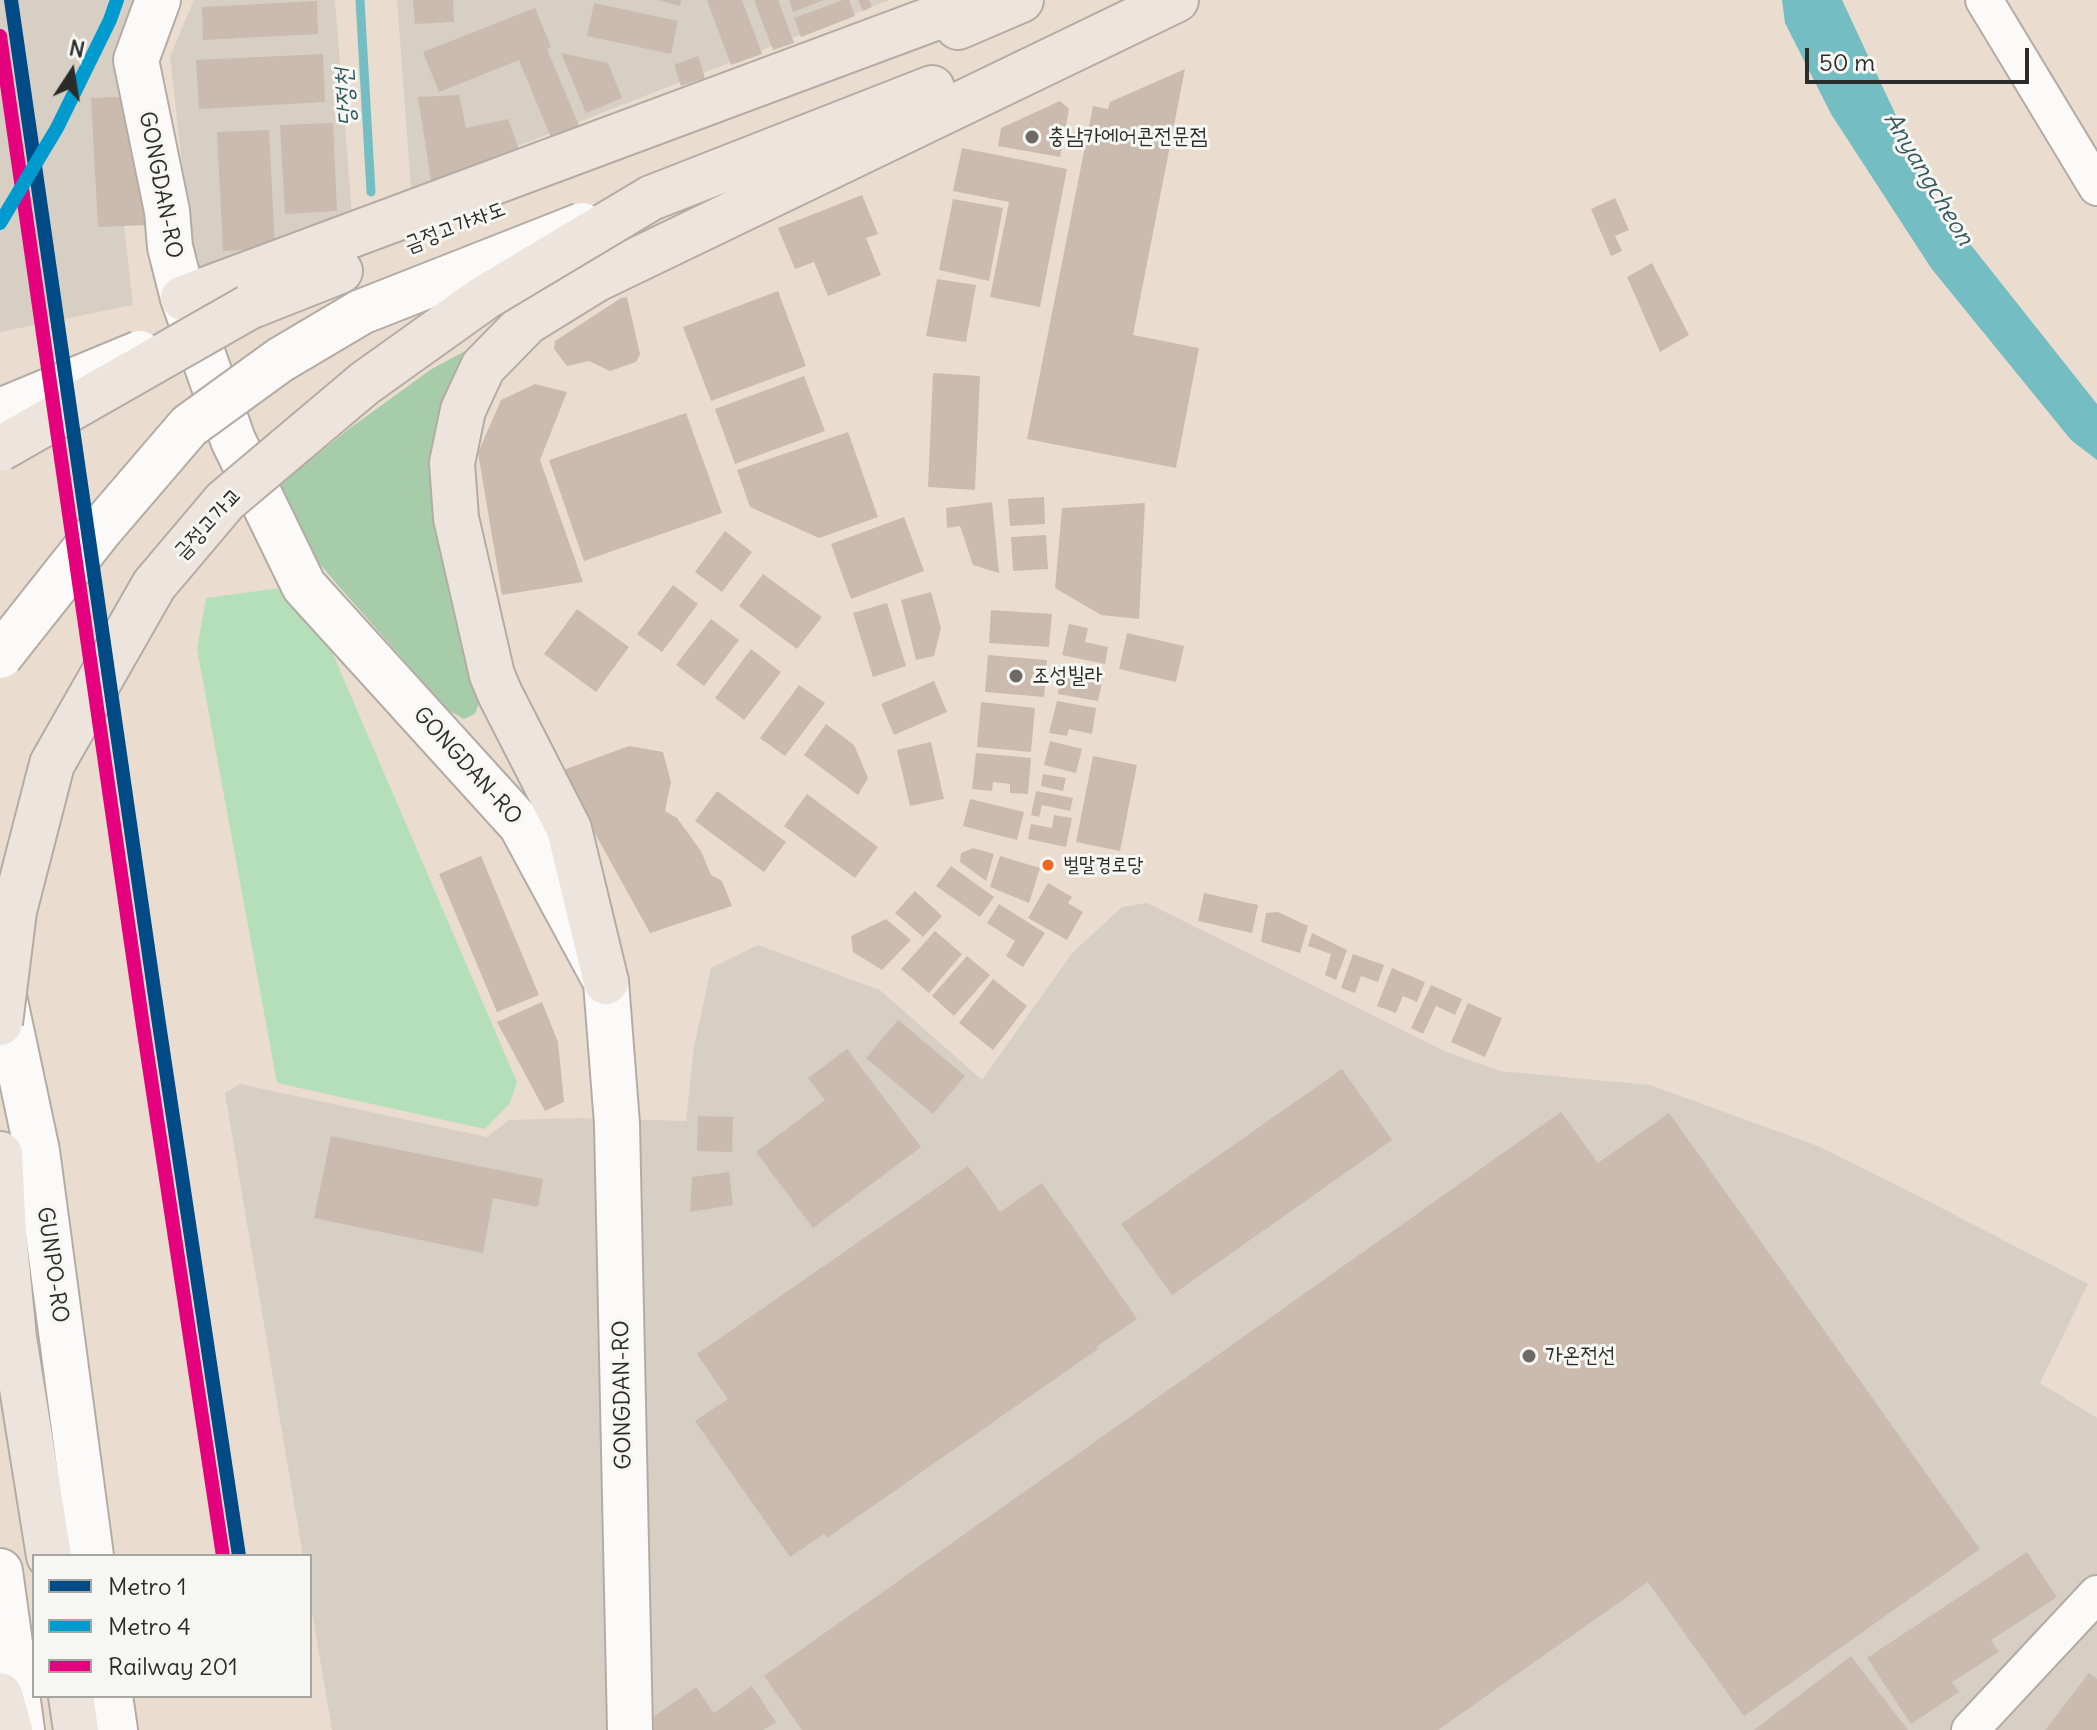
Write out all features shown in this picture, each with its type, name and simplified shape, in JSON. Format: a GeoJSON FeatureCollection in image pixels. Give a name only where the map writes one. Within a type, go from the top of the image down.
{"type":"FeatureCollection","features":[{"type":"Feature","properties":{"kind":"main road"},"geometry":{"type":"LineString","coordinates":[[183,298],[983,0]]}},
{"type":"Feature","properties":{"kind":"main road","name":"금정고가차도"},"geometry":{"type":"LineString","coordinates":[[0,449],[249,307],[927,41],[1021,0]]}},
{"type":"Feature","properties":{"kind":"main road"},"geometry":{"type":"LineString","coordinates":[[651,198],[1159,0]]}},
{"type":"Feature","properties":{"kind":"main road"},"geometry":{"type":"LineString","coordinates":[[606,982],[569,829],[492,675],[456,518],[452,463],[463,410],[483,367],[527,322],[595,280],[1176,0]]}},
{"type":"Feature","properties":{"kind":"main road","name":"금정고가교"},"geometry":{"type":"LineString","coordinates":[[0,1023],[14,911],[52,764],[154,585],[225,501],[365,383],[484,298],[651,198]]}},
{"type":"Feature","properties":{"kind":"main road","name":"GUNPO-RO"},"geometry":{"type":"LineString","coordinates":[[18,1153],[4,1234],[14,1338],[49,1554]]}},
{"type":"Feature","properties":{"kind":"main road"},"geometry":{"type":"LineString","coordinates":[[0,1695],[10,1730]]}},
{"type":"Feature","properties":{"kind":"main road"},"geometry":{"type":"LineString","coordinates":[[71,1698],[76,1730]]}},
{"type":"Feature","properties":{"kind":"street","name":"GONGDAN-RO"},"geometry":{"type":"LineString","coordinates":[[158,0],[136,60],[167,211],[170,247],[183,298],[233,440],[304,586],[521,825],[606,982],[617,1124],[630,1730]]}},
{"type":"Feature","properties":{"kind":"street"},"geometry":{"type":"LineString","coordinates":[[1984,0],[2097,187]]}},
{"type":"Feature","properties":{"kind":"street"},"geometry":{"type":"LineString","coordinates":[[0,656],[99,531],[189,426],[280,360],[361,312],[651,198]]}},
{"type":"Feature","properties":{"kind":"street"},"geometry":{"type":"LineString","coordinates":[[0,411],[249,307]]}},
{"type":"Feature","properties":{"kind":"street","name":"GUNPO-RO"},"geometry":{"type":"LineString","coordinates":[[0,977],[18,1153],[91,1554]]}},
{"type":"Feature","properties":{"kind":"street"},"geometry":{"type":"LineString","coordinates":[[0,1113],[13,1121],[18,1153]]}},
{"type":"Feature","properties":{"kind":"street"},"geometry":{"type":"LineString","coordinates":[[0,1571],[22,1730]]}},
{"type":"Feature","properties":{"kind":"street"},"geometry":{"type":"LineString","coordinates":[[1970,1730],[2097,1594]]}},
{"type":"Feature","properties":{"kind":"street"},"geometry":{"type":"LineString","coordinates":[[110,1698],[115,1730]]}},
{"type":"Feature","properties":{"kind":"shaded area"},"geometry":{"type":"Polygon","coordinates":[[[0,0],[146,0],[112,120],[133,305],[0,332],[0,0]]]}},
{"type":"Feature","properties":{"kind":"shaded area"},"geometry":{"type":"Polygon","coordinates":[[[194,0],[335,0],[352,215],[194,274],[170,56],[194,0]]]}},
{"type":"Feature","properties":{"kind":"shaded area"},"geometry":{"type":"Polygon","coordinates":[[[397,0],[889,0],[411,188],[397,0]]]}},
{"type":"Feature","properties":{"kind":"shaded area"},"geometry":{"type":"Polygon","coordinates":[[[1147,903],[1447,1052],[1500,1071],[1650,1085],[1815,1145],[2088,1284],[2040,1383],[2097,1418],[2097,1730],[332,1730],[312,1612],[312,1554],[303,1554],[225,1093],[240,1084],[487,1137],[509,1120],[580,1118],[686,1121],[694,1047],[711,968],[758,945],[880,990],[982,1080],[1072,953],[1122,907],[1147,903]]]}},
{"type":"Feature","properties":{"kind":"green space"},"geometry":{"type":"Polygon","coordinates":[[[511,326],[457,389],[481,697],[475,714],[464,719],[448,710],[295,534],[274,489],[430,370],[511,326]]]}},
{"type":"Feature","properties":{"kind":"green space"},"geometry":{"type":"Polygon","coordinates":[[[287,587],[329,645],[517,1082],[510,1103],[485,1129],[277,1083],[197,649],[206,598],[287,587]]]}},
{"type":"Feature","properties":{"kind":"water"},"geometry":{"type":"Polygon","coordinates":[[[1782,0],[1842,0],[1936,201],[2097,404],[2097,460],[2071,440],[1931,268],[1831,114],[1785,23],[1782,0]]]}},
{"type":"Feature","properties":{"kind":"building"},"geometry":{"type":"Polygon","coordinates":[[[413,0],[453,0],[454,22],[415,24],[413,0]]]}},
{"type":"Feature","properties":{"kind":"building"},"geometry":{"type":"Polygon","coordinates":[[[657,0],[681,0],[680,6],[657,0]]]}},
{"type":"Feature","properties":{"kind":"building"},"geometry":{"type":"Polygon","coordinates":[[[707,0],[742,0],[762,54],[731,65],[707,0]]]}},
{"type":"Feature","properties":{"kind":"building"},"geometry":{"type":"Polygon","coordinates":[[[754,0],[778,0],[794,43],[773,50],[754,0]]]}},
{"type":"Feature","properties":{"kind":"building"},"geometry":{"type":"Polygon","coordinates":[[[789,0],[824,0],[793,12],[789,0]]]}},
{"type":"Feature","properties":{"kind":"building"},"geometry":{"type":"Polygon","coordinates":[[[849,0],[855,16],[801,37],[794,18],[849,0]]]}},
{"type":"Feature","properties":{"kind":"building"},"geometry":{"type":"Polygon","coordinates":[[[858,0],[869,0],[872,7],[863,11],[858,0]]]}},
{"type":"Feature","properties":{"kind":"building"},"geometry":{"type":"Polygon","coordinates":[[[317,1],[318,34],[203,40],[202,7],[317,1]]]}},
{"type":"Feature","properties":{"kind":"building"},"geometry":{"type":"Polygon","coordinates":[[[594,3],[678,21],[671,54],[587,36],[594,3]]]}},
{"type":"Feature","properties":{"kind":"building"},"geometry":{"type":"Polygon","coordinates":[[[535,8],[551,47],[547,49],[580,128],[552,140],[519,60],[439,92],[423,52],[535,8]]]}},
{"type":"Feature","properties":{"kind":"building"},"geometry":{"type":"Polygon","coordinates":[[[561,53],[608,63],[622,98],[586,113],[561,53]]]}},
{"type":"Feature","properties":{"kind":"building"},"geometry":{"type":"Polygon","coordinates":[[[323,54],[325,102],[199,109],[196,60],[323,54]]]}},
{"type":"Feature","properties":{"kind":"building"},"geometry":{"type":"Polygon","coordinates":[[[698,56],[705,78],[681,86],[674,65],[698,56]]]}},
{"type":"Feature","properties":{"kind":"building"},"geometry":{"type":"Polygon","coordinates":[[[1185,69],[1133,335],[1199,348],[1176,468],[1027,439],[1093,106],[1108,109],[1110,102],[1185,69]]]}},
{"type":"Feature","properties":{"kind":"building"},"geometry":{"type":"Polygon","coordinates":[[[459,95],[466,128],[508,119],[520,152],[432,187],[418,97],[459,95]]]}},
{"type":"Feature","properties":{"kind":"building"},"geometry":{"type":"Polygon","coordinates":[[[142,96],[149,225],[98,227],[91,98],[142,96]]]}},
{"type":"Feature","properties":{"kind":"building","name":"충남카에어콘전문점"},"geometry":{"type":"Polygon","coordinates":[[[1060,101],[1069,109],[1060,157],[998,146],[1001,128],[1060,101]]]}},
{"type":"Feature","properties":{"kind":"building"},"geometry":{"type":"Polygon","coordinates":[[[333,123],[337,211],[285,214],[280,125],[333,123]]]}},
{"type":"Feature","properties":{"kind":"building"},"geometry":{"type":"Polygon","coordinates":[[[269,130],[275,248],[223,251],[217,132],[269,130]]]}},
{"type":"Feature","properties":{"kind":"building"},"geometry":{"type":"Polygon","coordinates":[[[962,148],[1067,169],[1040,307],[990,297],[1009,202],[953,191],[962,148]]]}},
{"type":"Feature","properties":{"kind":"building"},"geometry":{"type":"Polygon","coordinates":[[[862,195],[878,234],[866,238],[881,275],[828,296],[814,262],[795,269],[778,228],[862,195]]]}},
{"type":"Feature","properties":{"kind":"building"},"geometry":{"type":"Polygon","coordinates":[[[1615,198],[1629,230],[1615,236],[1622,251],[1611,256],[1591,209],[1615,198]]]}},
{"type":"Feature","properties":{"kind":"building"},"geometry":{"type":"Polygon","coordinates":[[[953,199],[1003,208],[989,281],[939,270],[953,199]]]}},
{"type":"Feature","properties":{"kind":"building"},"geometry":{"type":"Polygon","coordinates":[[[1652,263],[1689,335],[1660,352],[1627,277],[1652,263]]]}},
{"type":"Feature","properties":{"kind":"building"},"geometry":{"type":"Polygon","coordinates":[[[937,279],[976,285],[966,342],[926,336],[937,279]]]}},
{"type":"Feature","properties":{"kind":"building"},"geometry":{"type":"Polygon","coordinates":[[[778,291],[806,366],[711,401],[683,327],[778,291]]]}},
{"type":"Feature","properties":{"kind":"building"},"geometry":{"type":"Polygon","coordinates":[[[627,297],[640,354],[636,362],[610,371],[589,361],[567,366],[554,349],[555,341],[627,297]]]}},
{"type":"Feature","properties":{"kind":"building"},"geometry":{"type":"Polygon","coordinates":[[[933,373],[980,376],[975,490],[928,487],[933,373]]]}},
{"type":"Feature","properties":{"kind":"building"},"geometry":{"type":"Polygon","coordinates":[[[804,376],[825,431],[735,464],[715,409],[804,376]]]}},
{"type":"Feature","properties":{"kind":"building"},"geometry":{"type":"Polygon","coordinates":[[[535,384],[567,392],[540,460],[583,582],[502,595],[478,453],[501,400],[535,384]]]}},
{"type":"Feature","properties":{"kind":"building"},"geometry":{"type":"Polygon","coordinates":[[[686,413],[722,513],[584,561],[549,460],[686,413]]]}},
{"type":"Feature","properties":{"kind":"building"},"geometry":{"type":"Polygon","coordinates":[[[848,432],[878,517],[819,538],[750,507],[737,470],[848,432]]]}},
{"type":"Feature","properties":{"kind":"building"},"geometry":{"type":"Polygon","coordinates":[[[1044,497],[1045,524],[1010,526],[1008,499],[1044,497]]]}},
{"type":"Feature","properties":{"kind":"building"},"geometry":{"type":"Polygon","coordinates":[[[992,502],[999,573],[973,565],[960,526],[947,528],[946,508],[992,502]]]}},
{"type":"Feature","properties":{"kind":"building"},"geometry":{"type":"Polygon","coordinates":[[[1145,503],[1139,619],[1101,615],[1055,588],[1062,508],[1145,503]]]}},
{"type":"Feature","properties":{"kind":"building"},"geometry":{"type":"Polygon","coordinates":[[[904,517],[924,571],[851,599],[831,544],[904,517]]]}},
{"type":"Feature","properties":{"kind":"building"},"geometry":{"type":"Polygon","coordinates":[[[725,531],[752,552],[722,592],[695,572],[725,531]]]}},
{"type":"Feature","properties":{"kind":"building"},"geometry":{"type":"Polygon","coordinates":[[[1046,535],[1048,569],[1013,571],[1011,537],[1046,535]]]}},
{"type":"Feature","properties":{"kind":"building"},"geometry":{"type":"Polygon","coordinates":[[[763,574],[822,617],[797,649],[739,606],[763,574]]]}},
{"type":"Feature","properties":{"kind":"building"},"geometry":{"type":"Polygon","coordinates":[[[673,585],[698,604],[662,652],[637,634],[673,585]]]}},
{"type":"Feature","properties":{"kind":"building"},"geometry":{"type":"Polygon","coordinates":[[[931,592],[941,628],[934,656],[916,660],[901,600],[931,592]]]}},
{"type":"Feature","properties":{"kind":"building"},"geometry":{"type":"Polygon","coordinates":[[[887,603],[906,666],[873,677],[853,613],[887,603]]]}},
{"type":"Feature","properties":{"kind":"building"},"geometry":{"type":"Polygon","coordinates":[[[577,609],[629,647],[596,692],[544,654],[577,609]]]}},
{"type":"Feature","properties":{"kind":"building"},"geometry":{"type":"Polygon","coordinates":[[[991,610],[1052,614],[1049,647],[989,643],[991,610]]]}},
{"type":"Feature","properties":{"kind":"building"},"geometry":{"type":"Polygon","coordinates":[[[711,619],[739,640],[704,686],[676,665],[711,619]]]}},
{"type":"Feature","properties":{"kind":"building"},"geometry":{"type":"Polygon","coordinates":[[[1069,624],[1088,628],[1085,642],[1108,647],[1105,664],[1062,655],[1069,624]]]}},
{"type":"Feature","properties":{"kind":"building"},"geometry":{"type":"Polygon","coordinates":[[[1127,633],[1184,646],[1176,682],[1119,669],[1127,633]]]}},
{"type":"Feature","properties":{"kind":"building"},"geometry":{"type":"Polygon","coordinates":[[[751,649],[781,672],[744,720],[715,698],[751,649]]]}},
{"type":"Feature","properties":{"kind":"building","name":"조성빌라"},"geometry":{"type":"Polygon","coordinates":[[[988,655],[1047,660],[1044,697],[985,692],[988,655]]]}},
{"type":"Feature","properties":{"kind":"building"},"geometry":{"type":"Polygon","coordinates":[[[1063,665],[1104,673],[1098,701],[1058,694],[1063,665]]]}},
{"type":"Feature","properties":{"kind":"building"},"geometry":{"type":"Polygon","coordinates":[[[934,681],[947,712],[894,735],[881,704],[934,681]]]}},
{"type":"Feature","properties":{"kind":"building"},"geometry":{"type":"Polygon","coordinates":[[[799,685],[825,703],[785,756],[760,738],[799,685]]]}},
{"type":"Feature","properties":{"kind":"building"},"geometry":{"type":"Polygon","coordinates":[[[1057,701],[1096,708],[1092,734],[1069,729],[1067,736],[1049,733],[1057,701]]]}},
{"type":"Feature","properties":{"kind":"building"},"geometry":{"type":"Polygon","coordinates":[[[981,702],[1035,708],[1031,752],[977,747],[981,702]]]}},
{"type":"Feature","properties":{"kind":"building"},"geometry":{"type":"Polygon","coordinates":[[[826,724],[854,745],[868,778],[858,795],[804,755],[826,724]]]}},
{"type":"Feature","properties":{"kind":"building"},"geometry":{"type":"Polygon","coordinates":[[[1050,741],[1082,749],[1076,773],[1044,765],[1050,741]]]}},
{"type":"Feature","properties":{"kind":"building"},"geometry":{"type":"Polygon","coordinates":[[[931,742],[944,799],[910,806],[897,750],[931,742]]]}},
{"type":"Feature","properties":{"kind":"building"},"geometry":{"type":"Polygon","coordinates":[[[629,746],[663,752],[671,782],[665,811],[677,818],[701,851],[711,875],[722,881],[732,906],[650,933],[565,779],[566,769],[629,746]]]}},
{"type":"Feature","properties":{"kind":"building"},"geometry":{"type":"Polygon","coordinates":[[[976,753],[1031,758],[1028,794],[1010,793],[1010,784],[993,782],[992,791],[972,789],[976,753]]]}},
{"type":"Feature","properties":{"kind":"building"},"geometry":{"type":"Polygon","coordinates":[[[1093,756],[1137,765],[1120,851],[1076,842],[1093,756]]]}},
{"type":"Feature","properties":{"kind":"building"},"geometry":{"type":"Polygon","coordinates":[[[1043,774],[1066,778],[1063,791],[1041,786],[1043,774]]]}},
{"type":"Feature","properties":{"kind":"building"},"geometry":{"type":"Polygon","coordinates":[[[717,791],[786,842],[764,872],[695,821],[717,791]]]}},
{"type":"Feature","properties":{"kind":"building"},"geometry":{"type":"Polygon","coordinates":[[[1036,791],[1073,798],[1070,811],[1042,805],[1039,817],[1031,815],[1036,791]]]}},
{"type":"Feature","properties":{"kind":"building"},"geometry":{"type":"Polygon","coordinates":[[[807,794],[878,847],[855,878],[784,826],[807,794]]]}},
{"type":"Feature","properties":{"kind":"building"},"geometry":{"type":"Polygon","coordinates":[[[970,799],[1024,812],[1017,840],[963,826],[970,799]]]}},
{"type":"Feature","properties":{"kind":"building"},"geometry":{"type":"Polygon","coordinates":[[[1054,815],[1072,818],[1066,847],[1028,839],[1031,824],[1052,828],[1054,815]]]}},
{"type":"Feature","properties":{"kind":"building"},"geometry":{"type":"Polygon","coordinates":[[[973,848],[994,854],[986,881],[960,862],[961,853],[973,848]]]}},
{"type":"Feature","properties":{"kind":"building"},"geometry":{"type":"Polygon","coordinates":[[[481,856],[539,995],[497,1012],[439,874],[481,856]]]}},
{"type":"Feature","properties":{"kind":"building"},"geometry":{"type":"Polygon","coordinates":[[[1000,856],[1040,868],[1029,903],[990,887],[1000,856]]]}},
{"type":"Feature","properties":{"kind":"building"},"geometry":{"type":"Polygon","coordinates":[[[951,866],[994,897],[980,917],[936,886],[951,866]]]}},
{"type":"Feature","properties":{"kind":"building"},"geometry":{"type":"Polygon","coordinates":[[[1048,883],[1072,897],[1068,903],[1083,912],[1067,940],[1028,918],[1048,883]]]}},
{"type":"Feature","properties":{"kind":"building"},"geometry":{"type":"Polygon","coordinates":[[[915,891],[942,916],[923,937],[895,913],[915,891]]]}},
{"type":"Feature","properties":{"kind":"building"},"geometry":{"type":"Polygon","coordinates":[[[1204,893],[1258,905],[1252,933],[1198,921],[1204,893]]]}},
{"type":"Feature","properties":{"kind":"building"},"geometry":{"type":"Polygon","coordinates":[[[999,904],[1045,933],[1023,967],[1006,956],[1015,941],[987,923],[999,904]]]}},
{"type":"Feature","properties":{"kind":"building"},"geometry":{"type":"Polygon","coordinates":[[[1278,912],[1308,926],[1300,953],[1261,942],[1266,913],[1278,912]]]}},
{"type":"Feature","properties":{"kind":"building"},"geometry":{"type":"Polygon","coordinates":[[[886,919],[911,940],[882,970],[853,952],[851,936],[886,919]]]}},
{"type":"Feature","properties":{"kind":"building"},"geometry":{"type":"Polygon","coordinates":[[[935,931],[962,954],[929,993],[901,969],[935,931]]]}},
{"type":"Feature","properties":{"kind":"building"},"geometry":{"type":"Polygon","coordinates":[[[1312,933],[1347,950],[1336,980],[1325,975],[1331,954],[1308,946],[1312,933]]]}},
{"type":"Feature","properties":{"kind":"building"},"geometry":{"type":"Polygon","coordinates":[[[1353,954],[1384,965],[1378,982],[1361,976],[1355,993],[1341,988],[1353,954]]]}},
{"type":"Feature","properties":{"kind":"building"},"geometry":{"type":"Polygon","coordinates":[[[967,956],[990,975],[954,1016],[932,996],[967,956]]]}},
{"type":"Feature","properties":{"kind":"building"},"geometry":{"type":"Polygon","coordinates":[[[1392,968],[1425,982],[1417,1002],[1403,996],[1396,1013],[1377,1006],[1392,968]]]}},
{"type":"Feature","properties":{"kind":"building"},"geometry":{"type":"Polygon","coordinates":[[[993,979],[1027,1006],[993,1050],[959,1023],[993,979]]]}},
{"type":"Feature","properties":{"kind":"building"},"geometry":{"type":"Polygon","coordinates":[[[1431,985],[1462,999],[1455,1015],[1436,1006],[1423,1034],[1411,1028],[1431,985]]]}},
{"type":"Feature","properties":{"kind":"building"},"geometry":{"type":"Polygon","coordinates":[[[542,1002],[558,1042],[564,1102],[545,1111],[497,1022],[542,1002]]]}},
{"type":"Feature","properties":{"kind":"building"},"geometry":{"type":"Polygon","coordinates":[[[1468,1003],[1502,1018],[1485,1057],[1451,1042],[1468,1003]]]}},
{"type":"Feature","properties":{"kind":"building"},"geometry":{"type":"Polygon","coordinates":[[[898,1020],[965,1076],[933,1114],[866,1058],[898,1020]]]}},
{"type":"Feature","properties":{"kind":"building"},"geometry":{"type":"Polygon","coordinates":[[[847,1049],[921,1147],[813,1228],[756,1152],[825,1100],[808,1078],[847,1049]]]}},
{"type":"Feature","properties":{"kind":"building"},"geometry":{"type":"Polygon","coordinates":[[[1342,1069],[1392,1140],[1172,1295],[1121,1224],[1342,1069]]]}},
{"type":"Feature","properties":{"kind":"building","name":"가온전선"},"geometry":{"type":"Polygon","coordinates":[[[1561,1112],[1598,1163],[1669,1113],[1980,1549],[1744,1716],[1648,1582],[1438,1730],[802,1730],[764,1676],[1561,1112]]]}},
{"type":"Feature","properties":{"kind":"building"},"geometry":{"type":"Polygon","coordinates":[[[698,1116],[733,1117],[732,1152],[697,1151],[698,1116]]]}},
{"type":"Feature","properties":{"kind":"building"},"geometry":{"type":"Polygon","coordinates":[[[331,1136],[543,1179],[538,1207],[493,1198],[483,1253],[314,1218],[331,1136]]]}},
{"type":"Feature","properties":{"kind":"building"},"geometry":{"type":"Polygon","coordinates":[[[968,1166],[1000,1212],[1042,1183],[1137,1319],[827,1538],[824,1534],[790,1557],[695,1421],[728,1399],[697,1354],[968,1166]]]}},
{"type":"Feature","properties":{"kind":"building"},"geometry":{"type":"Polygon","coordinates":[[[729,1172],[733,1205],[690,1212],[692,1177],[729,1172]]]}},
{"type":"Feature","properties":{"kind":"building"},"geometry":{"type":"Polygon","coordinates":[[[2027,1552],[2057,1597],[1991,1640],[1999,1652],[1952,1682],[1959,1692],[1911,1724],[1867,1658],[2027,1552]]]}},
{"type":"Feature","properties":{"kind":"building"},"geometry":{"type":"Polygon","coordinates":[[[1851,1656],[1908,1730],[1754,1730],[1851,1656]]]}},
{"type":"Feature","properties":{"kind":"building"},"geometry":{"type":"Polygon","coordinates":[[[2089,1673],[2097,1679],[2097,1730],[2045,1730],[2089,1673]]]}},
{"type":"Feature","properties":{"kind":"building"},"geometry":{"type":"Polygon","coordinates":[[[752,1686],[776,1722],[763,1730],[654,1730],[653,1717],[696,1687],[714,1713],[752,1686]]]}},
{"type":"Feature","properties":{"kind":"waterway","name":"당정천"},"geometry":{"type":"LineString","coordinates":[[360,0],[371,192]]}},
{"type":"Feature","properties":{"kind":"metro line","name":"1"},"geometry":{"type":"LineString","coordinates":[[11,0],[239,1554]]}},
{"type":"Feature","properties":{"kind":"metro line","name":"4"},"geometry":{"type":"LineString","coordinates":[[0,223],[57,128],[117,0]]}},
{"type":"Feature","properties":{"kind":"rail line","name":"201"},"geometry":{"type":"LineString","coordinates":[[0,36],[223,1554]]}},
{"type":"Feature","properties":{"kind":"place","name":"충남카에어콘전문점"},"geometry":{"type":"Point","coordinates":[1032,137]}},
{"type":"Feature","properties":{"kind":"place","name":"조성빌라"},"geometry":{"type":"Point","coordinates":[1016,676]}},
{"type":"Feature","properties":{"kind":"place","name":"벌말경로당"},"geometry":{"type":"Point","coordinates":[1048,865]}},
{"type":"Feature","properties":{"kind":"place","name":"가온전선"},"geometry":{"type":"Point","coordinates":[1529,1356]}},
{"type":"Feature","properties":{"kind":"water label","name":"Anyangcheon"},"geometry":{"type":"Point","coordinates":[1928,179]}}]}
